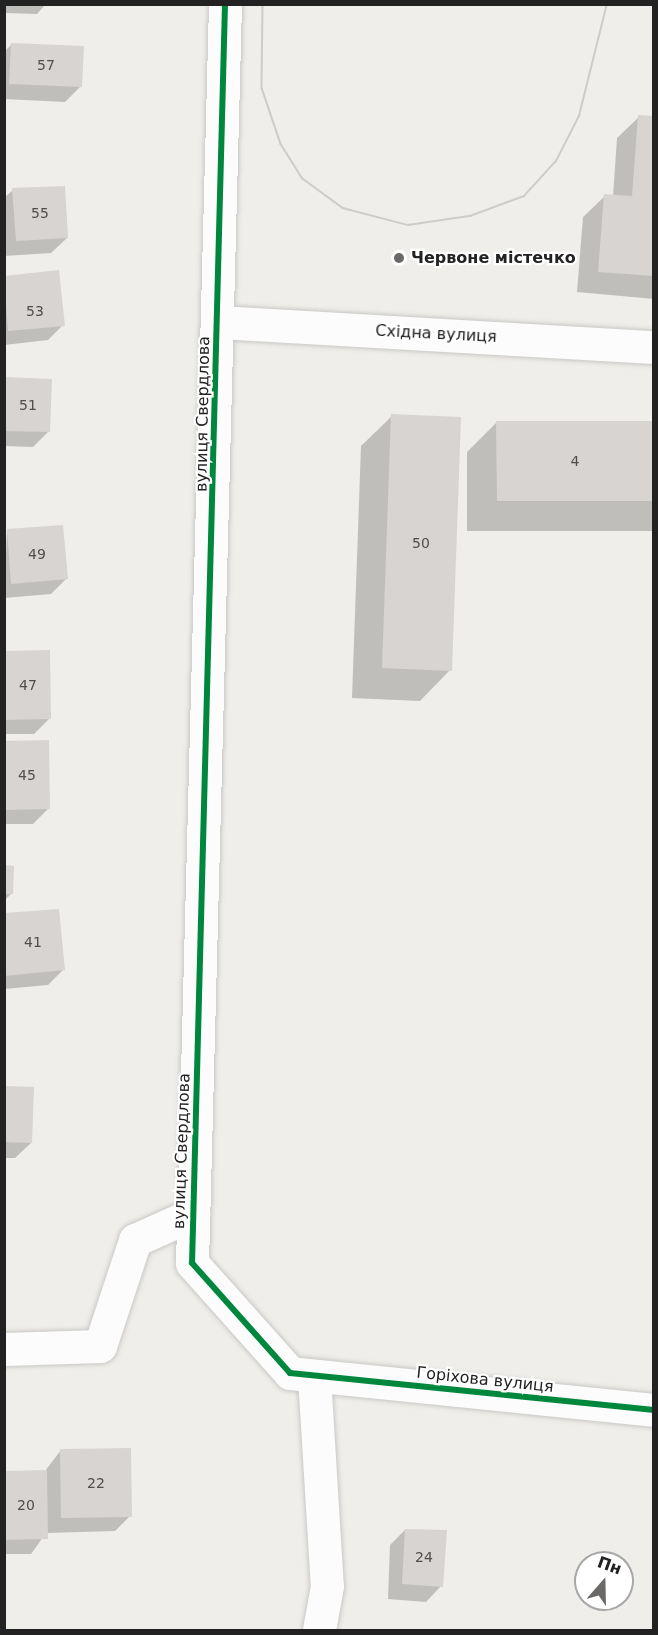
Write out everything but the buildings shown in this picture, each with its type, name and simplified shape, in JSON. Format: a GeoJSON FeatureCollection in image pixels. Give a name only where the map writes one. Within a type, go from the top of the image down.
{"type":"FeatureCollection","features":[{"type":"Feature","properties":{"kind":"street","name":"вулиця Свердлова"},"geometry":{"type":"LineString","coordinates":[[225,4],[192,1263],[290,1373],[314,1376]]}},
{"type":"Feature","properties":{"kind":"street","name":"Східна вулиця"},"geometry":{"type":"LineString","coordinates":[[218,322],[654,346]]}},
{"type":"Feature","properties":{"kind":"street"},"geometry":{"type":"LineString","coordinates":[[4,1349],[100,1346],[135,1240],[193,1214]]}},
{"type":"Feature","properties":{"kind":"street"},"geometry":{"type":"LineString","coordinates":[[314,1376],[327,1586],[319,1630]]}},
{"type":"Feature","properties":{"kind":"street","name":"Горіхова вулиця"},"geometry":{"type":"LineString","coordinates":[[314,1376],[654,1410]]}},
{"type":"Feature","properties":{"kind":"tram line"},"geometry":{"type":"LineString","coordinates":[[263,4],[262,88],[281,144],[302,178],[343,208],[408,225],[470,216],[524,196],[556,161],[579,116],[607,4]]}},
{"type":"Feature","properties":{"kind":"cycle path"},"geometry":{"type":"LineString","coordinates":[[225,4],[192,1263],[290,1373],[654,1410]]}},
{"type":"Feature","properties":{"kind":"place","name":"Червоне містечко"},"geometry":{"type":"Point","coordinates":[399,258]}}]}
